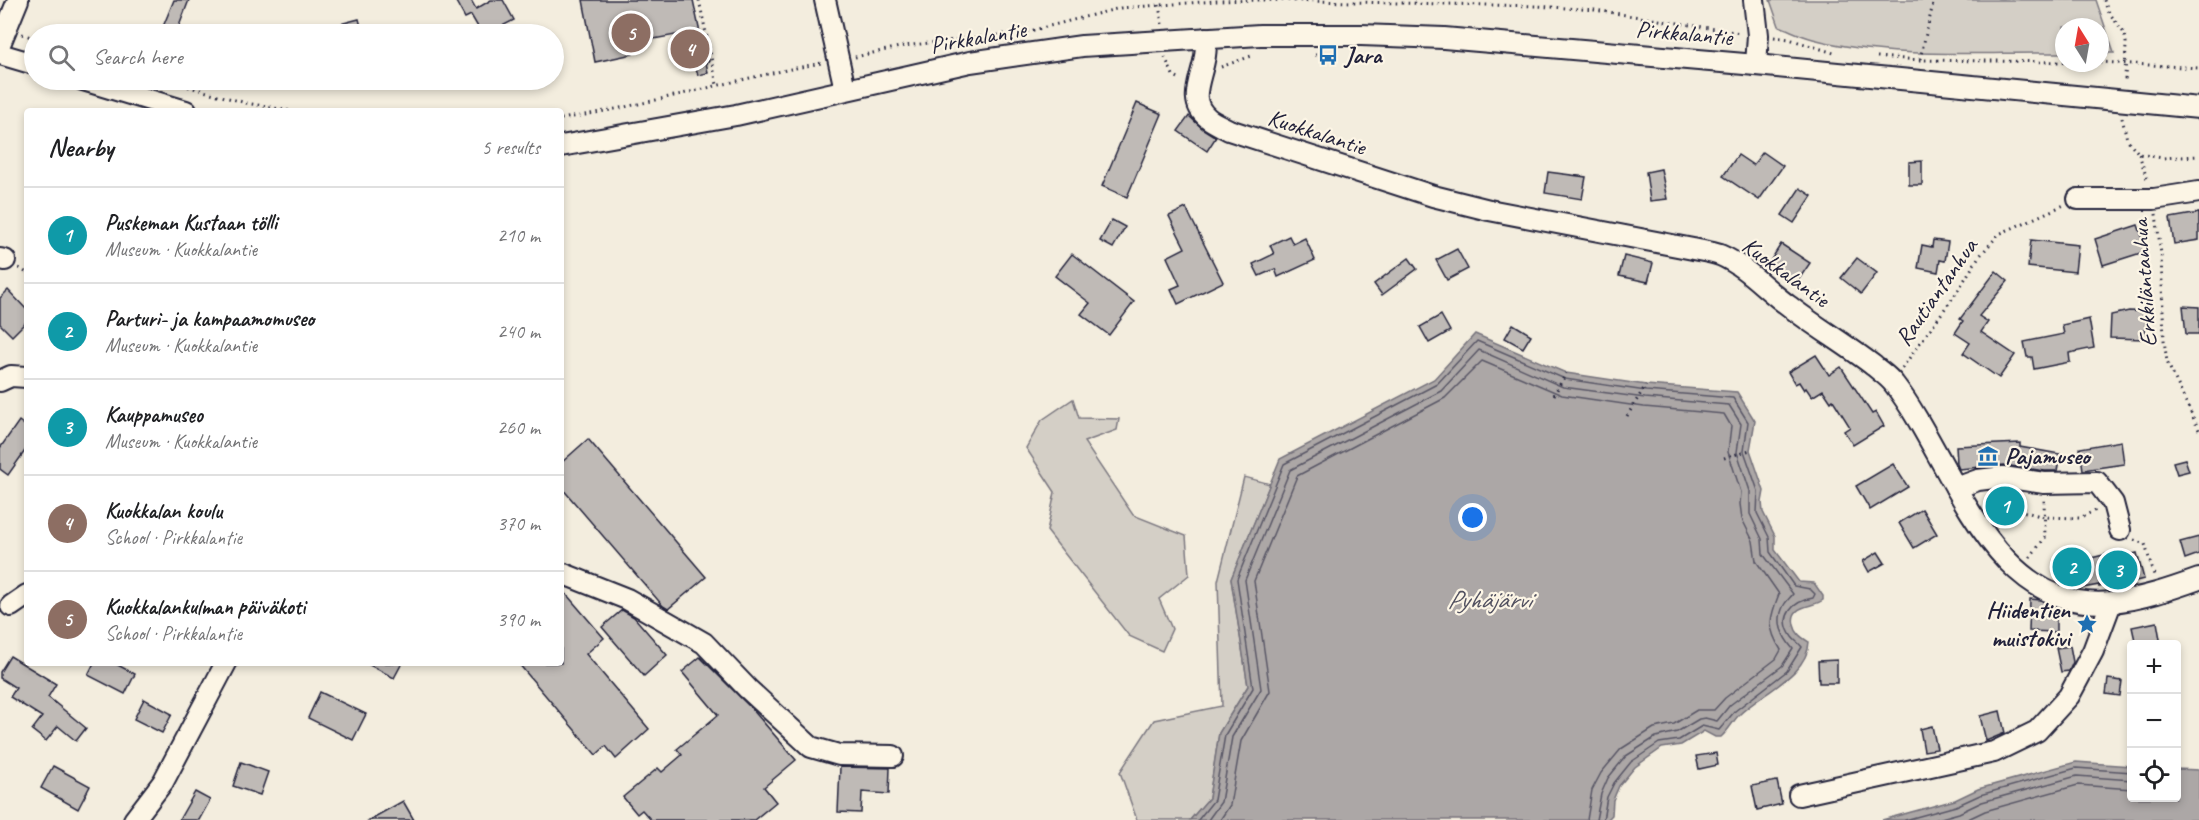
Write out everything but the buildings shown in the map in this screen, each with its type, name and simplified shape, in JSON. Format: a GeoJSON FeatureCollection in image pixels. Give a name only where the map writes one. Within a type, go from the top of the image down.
{"type":"FeatureCollection","features":[{"type":"Feature","properties":{"kind":"street"},"geometry":{"type":"LineString","coordinates":[[0,44],[18,0]]}},
{"type":"Feature","properties":{"kind":"street"},"geometry":{"type":"LineString","coordinates":[[825,0],[844,89]]}},
{"type":"Feature","properties":{"kind":"street"},"geometry":{"type":"LineString","coordinates":[[1754,0],[1758,35],[1756,65]]}},
{"type":"Feature","properties":{"kind":"street","name":"Pirkkalantie"},"geometry":{"type":"LineString","coordinates":[[564,145],[736,116],[844,89],[970,62],[1071,48],[1206,38],[1361,35],[1444,38],[1756,65],[2199,108]]}},
{"type":"Feature","properties":{"kind":"street","name":"Kuokkalantie"},"geometry":{"type":"LineString","coordinates":[[1206,38],[1205,58],[1196,86],[1196,99],[1200,109],[1208,118],[1229,130],[1432,196],[1489,210],[1717,254],[1739,267],[1807,320],[1864,358],[1892,381],[1930,438],[1956,488],[1992,545],[2015,570],[2039,587],[2067,598],[2111,603],[2158,593],[2199,579]]}},
{"type":"Feature","properties":{"kind":"street"},"geometry":{"type":"LineString","coordinates":[[0,54],[24,61]]}},
{"type":"Feature","properties":{"kind":"street"},"geometry":{"type":"LineString","coordinates":[[117,90],[176,108]]}},
{"type":"Feature","properties":{"kind":"street"},"geometry":{"type":"LineString","coordinates":[[2078,199],[2154,199],[2199,192]]}},
{"type":"Feature","properties":{"kind":"street"},"geometry":{"type":"LineString","coordinates":[[0,381],[11,376],[24,377]]}},
{"type":"Feature","properties":{"kind":"street"},"geometry":{"type":"LineString","coordinates":[[1956,488],[1978,480],[2003,477],[2044,483],[2097,482],[2113,502],[2121,530]]}},
{"type":"Feature","properties":{"kind":"street"},"geometry":{"type":"LineString","coordinates":[[564,574],[627,599],[704,642],[748,689],[811,747],[839,755],[893,756]]}},
{"type":"Feature","properties":{"kind":"street"},"geometry":{"type":"LineString","coordinates":[[1799,795],[1994,752],[2037,731],[2069,696],[2093,651],[2111,603]]}},
{"type":"Feature","properties":{"kind":"street"},"geometry":{"type":"LineString","coordinates":[[134,820],[163,782],[224,666]]}},
{"type":"Feature","properties":{"kind":"path"},"geometry":{"type":"LineString","coordinates":[[699,0],[717,85]]}},
{"type":"Feature","properties":{"kind":"path"},"geometry":{"type":"LineString","coordinates":[[1920,60],[1934,0]]}},
{"type":"Feature","properties":{"kind":"path"},"geometry":{"type":"LineString","coordinates":[[2104,0],[2108,11],[2124,33],[2127,63],[2125,82]]}},
{"type":"Feature","properties":{"kind":"path"},"geometry":{"type":"LineString","coordinates":[[1306,54],[1328,55]]}},
{"type":"Feature","properties":{"kind":"path"},"geometry":{"type":"LineString","coordinates":[[1201,75],[1248,56],[1257,55]]}},
{"type":"Feature","properties":{"kind":"path"},"geometry":{"type":"LineString","coordinates":[[2109,62],[2199,68]]}},
{"type":"Feature","properties":{"kind":"path"},"geometry":{"type":"LineString","coordinates":[[199,90],[246,104],[272,108]]}},
{"type":"Feature","properties":{"kind":"path"},"geometry":{"type":"LineString","coordinates":[[245,108],[246,104]]}},
{"type":"Feature","properties":{"kind":"path","name":"Erkkiläntanhua"},"geometry":{"type":"LineString","coordinates":[[2122,118],[2127,139],[2139,154],[2154,199],[2161,254],[2167,362],[2199,430]]}},
{"type":"Feature","properties":{"kind":"path"},"geometry":{"type":"LineString","coordinates":[[2139,154],[2163,158],[2199,156]]}},
{"type":"Feature","properties":{"kind":"path","name":"Rautiantanhua"},"geometry":{"type":"LineString","coordinates":[[1892,381],[1957,292],[1978,258],[1999,234],[2078,199]]}},
{"type":"Feature","properties":{"kind":"path"},"geometry":{"type":"LineString","coordinates":[[1554,395],[1566,373]]}},
{"type":"Feature","properties":{"kind":"path"},"geometry":{"type":"LineString","coordinates":[[1627,416],[1646,385]]}},
{"type":"Feature","properties":{"kind":"path"},"geometry":{"type":"LineString","coordinates":[[1724,458],[1750,450]]}},
{"type":"Feature","properties":{"kind":"path"},"geometry":{"type":"LineString","coordinates":[[2022,480],[2019,503],[2022,511],[2044,517],[2080,518],[2110,501]]}},
{"type":"Feature","properties":{"kind":"path"},"geometry":{"type":"LineString","coordinates":[[2015,570],[2035,553],[2045,538],[2044,483]]}},
{"type":"Feature","properties":{"kind":"path"},"geometry":{"type":"LineString","coordinates":[[2121,530],[2129,538],[2145,544],[2158,593]]}},
{"type":"Feature","properties":{"kind":"shaded area"},"geometry":{"type":"Polygon","coordinates":[[[1770,0],[2096,0],[2102,18],[2055,18],[2055,53],[1937,54],[1874,50],[1809,38],[1779,26],[1770,0]]]}},
{"type":"Feature","properties":{"kind":"shaded area"},"geometry":{"type":"Polygon","coordinates":[[[2109,38],[2114,53],[2109,53],[2109,38]]]}},
{"type":"Feature","properties":{"kind":"shaded area"},"geometry":{"type":"Polygon","coordinates":[[[1073,399],[1079,418],[1119,419],[1117,430],[1084,442],[1133,515],[1186,536],[1189,575],[1159,599],[1172,629],[1162,651],[1129,636],[1047,531],[1055,492],[1026,448],[1042,420],[1073,399]]]}},
{"type":"Feature","properties":{"kind":"shaded area"},"geometry":{"type":"Polygon","coordinates":[[[1244,477],[1270,484],[1231,579],[1248,686],[1219,733],[1209,798],[1190,820],[1137,820],[1120,772],[1154,720],[1222,706],[1218,581],[1244,477]]]}},
{"type":"Feature","properties":{"kind":"water","name":"Pyhäjärvi"},"geometry":{"type":"Polygon","coordinates":[[[1475,334],[1566,373],[1646,385],[1737,392],[1755,421],[1750,450],[1764,491],[1763,512],[1775,536],[1775,550],[1799,582],[1814,583],[1823,596],[1823,600],[1819,603],[1798,610],[1793,618],[1798,633],[1809,642],[1807,654],[1792,674],[1748,707],[1721,737],[1715,737],[1704,731],[1681,745],[1662,748],[1635,767],[1619,786],[1613,800],[1612,815],[1607,820],[1190,820],[1209,798],[1219,733],[1248,686],[1231,579],[1280,459],[1434,379],[1475,334]]]}},
{"type":"Feature","properties":{"kind":"water"},"geometry":{"type":"Polygon","coordinates":[[[2076,762],[2127,766],[2127,802],[2181,802],[2181,769],[2199,770],[2199,820],[1882,820],[1955,800],[1978,789],[2076,762]]]}},
{"type":"Feature","properties":{"kind":"place","name":"Kuokkalankulman päiväkoti"},"geometry":{"type":"Point","coordinates":[631,33]}},
{"type":"Feature","properties":{"kind":"place","name":"Kuokkalan koulu"},"geometry":{"type":"Point","coordinates":[690,49]}},
{"type":"Feature","properties":{"kind":"place","name":"Jara"},"geometry":{"type":"Point","coordinates":[1328,55]}},
{"type":"Feature","properties":{"kind":"place","name":"Pajamuseo"},"geometry":{"type":"Point","coordinates":[1988,456]}},
{"type":"Feature","properties":{"kind":"place","name":"Puskeman Kustaan tölli"},"geometry":{"type":"Point","coordinates":[2005,506]}},
{"type":"Feature","properties":{"kind":"place","name":"Parturi- ja kampaamomuseo"},"geometry":{"type":"Point","coordinates":[2072,567]}},
{"type":"Feature","properties":{"kind":"place","name":"Kauppamuseo"},"geometry":{"type":"Point","coordinates":[2118,570]}},
{"type":"Feature","properties":{"kind":"place","name":"Hiidentien muistokivi"},"geometry":{"type":"Point","coordinates":[2087,624]}}]}
